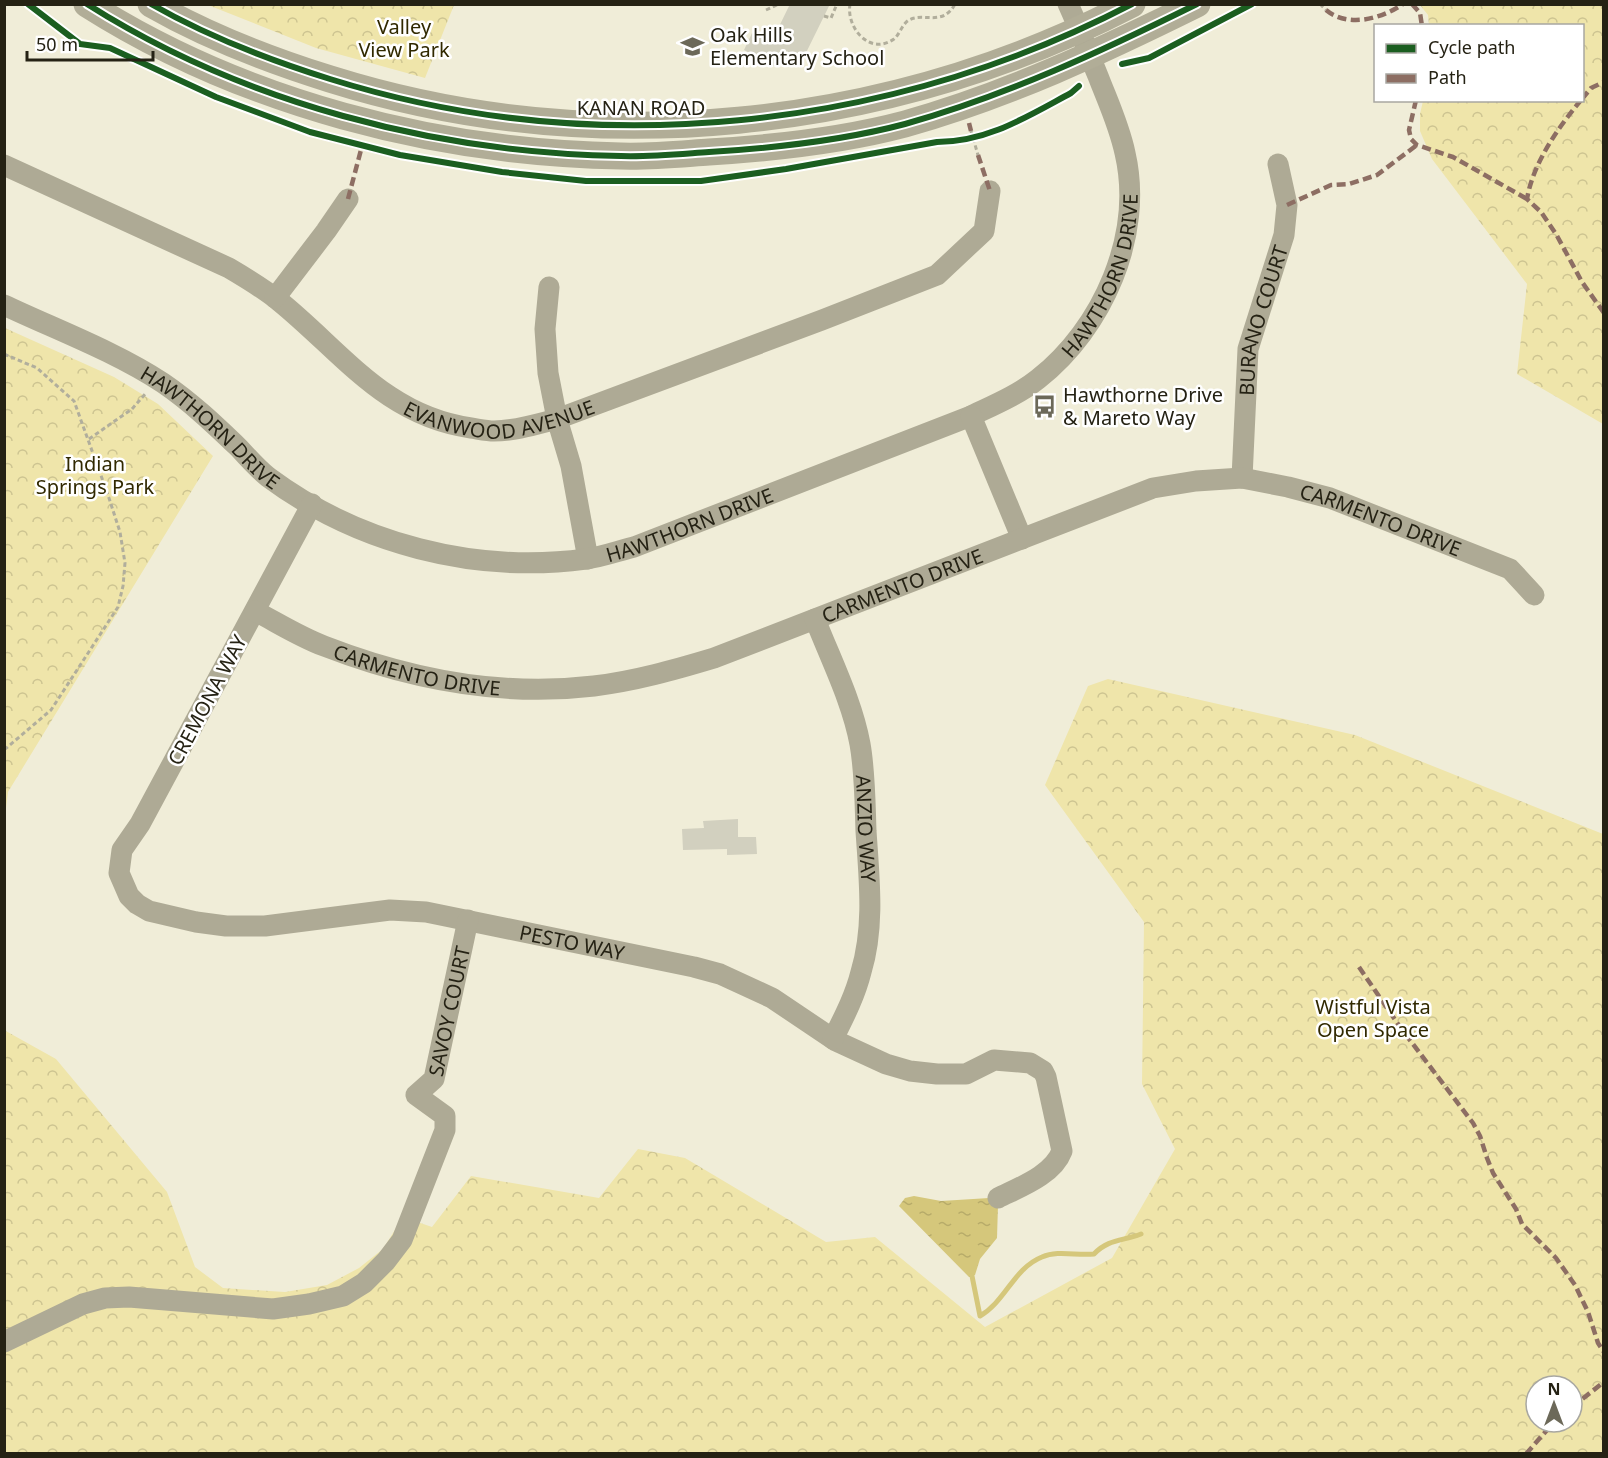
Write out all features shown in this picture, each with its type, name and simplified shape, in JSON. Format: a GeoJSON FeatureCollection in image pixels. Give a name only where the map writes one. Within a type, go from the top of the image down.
{"type":"FeatureCollection","features":[{"type":"Feature","properties":{"kind":"main road"},"geometry":{"type":"LineString","coordinates":[[87,4],[163,48],[221,73],[286,98],[351,117],[478,144],[560,153],[623,156],[765,149],[839,138],[904,124],[1009,90],[1090,57],[1197,4]]}},
{"type":"Feature","properties":{"kind":"main road","name":"KANAN ROAD"},"geometry":{"type":"LineString","coordinates":[[151,4],[232,44],[295,68],[426,105],[554,123],[627,126],[695,125],[766,118],[908,92],[983,69],[1080,31],[1132,4]]}},
{"type":"Feature","properties":{"kind":"street","name":"HAWTHORN DRIVE"},"geometry":{"type":"LineString","coordinates":[[4,305],[130,364],[156,379],[197,407],[267,476],[344,522],[379,537],[446,556],[516,563],[588,559],[634,547],[971,416],[1016,394],[1060,360],[1094,317],[1109,289],[1119,263],[1129,211],[1126,155],[1116,117],[1068,4]]}},
{"type":"Feature","properties":{"kind":"street","name":"BURANO COURT"},"geometry":{"type":"LineString","coordinates":[[1242,478],[1248,349],[1284,235],[1287,205],[1278,164]]}},
{"type":"Feature","properties":{"kind":"street","name":"EVANWOOD AVENUE"},"geometry":{"type":"LineString","coordinates":[[4,165],[229,268],[254,282],[373,386],[399,403],[423,416],[456,426],[494,431],[532,426],[557,419],[937,275],[984,231],[990,191]]}},
{"type":"Feature","properties":{"kind":"street"},"geometry":{"type":"LineString","coordinates":[[275,298],[348,198]]}},
{"type":"Feature","properties":{"kind":"street"},"geometry":{"type":"LineString","coordinates":[[549,287],[545,329],[547,362],[557,419],[571,466],[588,559]]}},
{"type":"Feature","properties":{"kind":"street"},"geometry":{"type":"LineString","coordinates":[[971,416],[1022,539]]}},
{"type":"Feature","properties":{"kind":"street","name":"CARMENTO DRIVE"},"geometry":{"type":"LineString","coordinates":[[255,611],[322,645],[387,669],[455,683],[528,689],[593,686],[661,674],[714,658],[1153,488],[1196,481],[1242,478],[1330,498],[1510,569],[1534,596]]}},
{"type":"Feature","properties":{"kind":"street","name":"CREMONA WAY"},"geometry":{"type":"LineString","coordinates":[[129,896],[119,873],[122,850],[140,824],[312,504]]}},
{"type":"Feature","properties":{"kind":"street","name":"ANZIO WAY"},"geometry":{"type":"LineString","coordinates":[[815,619],[849,707],[860,743],[870,900],[869,931],[862,970],[849,1007],[833,1039]]}},
{"type":"Feature","properties":{"kind":"street","name":"PESTO WAY"},"geometry":{"type":"LineString","coordinates":[[129,896],[149,911],[196,922],[226,926],[265,926],[390,910],[426,912],[694,967],[720,975],[772,998],[833,1039],[886,1064],[910,1071],[966,1074],[994,1060],[1030,1064],[1043,1071],[1046,1077],[1062,1151],[1047,1170],[998,1198]]}},
{"type":"Feature","properties":{"kind":"street","name":"SAVOY COURT"},"geometry":{"type":"LineString","coordinates":[[4,1342],[83,1304],[105,1298],[129,1297],[273,1309],[343,1296],[364,1283],[386,1261],[402,1240],[445,1130],[445,1116],[416,1095],[434,1079],[468,920]]}},
{"type":"Feature","properties":{"kind":"path"},"geometry":{"type":"LineString","coordinates":[[766,10],[779,4]]}},
{"type":"Feature","properties":{"kind":"path"},"geometry":{"type":"LineString","coordinates":[[824,16],[831,18],[837,4]]}},
{"type":"Feature","properties":{"kind":"path"},"geometry":{"type":"LineString","coordinates":[[850,4],[849,15],[854,29],[868,41],[880,44],[894,38],[907,21],[938,18],[949,12],[956,4]]}},
{"type":"Feature","properties":{"kind":"path"},"geometry":{"type":"LineString","coordinates":[[1320,4],[1326,10]]}},
{"type":"Feature","properties":{"kind":"path"},"geometry":{"type":"LineString","coordinates":[[971,131],[970,140],[978,154]]}},
{"type":"Feature","properties":{"kind":"path"},"geometry":{"type":"LineString","coordinates":[[970,140],[983,135]]}},
{"type":"Feature","properties":{"kind":"path"},"geometry":{"type":"LineString","coordinates":[[4,354],[37,368],[74,401],[120,532],[124,563],[123,586],[118,607],[51,710],[4,750]]}},
{"type":"Feature","properties":{"kind":"path"},"geometry":{"type":"LineString","coordinates":[[89,439],[132,409],[156,379]]}},
{"type":"Feature","properties":{"kind":"green space","name":"Valley View Park"},"geometry":{"type":"Polygon","coordinates":[[[208,5],[454,5],[425,78],[316,48],[208,5]]]}},
{"type":"Feature","properties":{"kind":"green space"},"geometry":{"type":"Polygon","coordinates":[[[1420,5],[1603,5],[1603,424],[1517,374],[1527,284],[1432,159],[1420,131],[1423,102],[1584,102],[1584,24],[1429,24],[1428,15],[1420,5]]]}},
{"type":"Feature","properties":{"kind":"green space","name":"Indian Springs Park"},"geometry":{"type":"Polygon","coordinates":[[[5,328],[114,377],[158,404],[213,456],[8,792],[5,816],[5,328]]]}},
{"type":"Feature","properties":{"kind":"green space","name":"Wistful Vista Open Space"},"geometry":{"type":"Polygon","coordinates":[[[1108,679],[1355,735],[1603,834],[1603,1453],[5,1453],[4,1030],[56,1059],[167,1192],[195,1267],[223,1288],[285,1292],[327,1285],[359,1268],[383,1249],[403,1217],[432,1227],[471,1176],[599,1198],[638,1149],[685,1158],[826,1242],[875,1237],[985,1327],[1112,1258],[1175,1149],[1142,1084],[1144,922],[1045,785],[1088,686],[1108,679]]]}},
{"type":"Feature","properties":{"kind":"water"},"geometry":{"type":"Polygon","coordinates":[[[914,1196],[941,1201],[989,1198],[998,1205],[997,1238],[980,1259],[975,1275],[969,1277],[899,1206],[905,1198],[914,1196]]]}},
{"type":"Feature","properties":{"kind":"building"},"geometry":{"type":"Polygon","coordinates":[[[790,4],[830,4],[801,63],[783,54],[776,67],[744,50],[752,33],[771,43],[790,4]]]}},
{"type":"Feature","properties":{"kind":"building"},"geometry":{"type":"Polygon","coordinates":[[[738,819],[738,837],[756,837],[757,854],[727,855],[727,849],[683,850],[682,829],[704,828],[703,821],[738,819]]]}},
{"type":"Feature","properties":{"kind":"waterway"},"geometry":{"type":"LineString","coordinates":[[972,1276],[980,1316],[989,1310],[1032,1262],[1054,1254],[1094,1254],[1110,1243],[1141,1234]]}},
{"type":"Feature","properties":{"kind":"marked path"},"geometry":{"type":"LineString","coordinates":[[1326,10],[1335,16],[1354,20],[1385,14],[1403,4]]}},
{"type":"Feature","properties":{"kind":"marked path"},"geometry":{"type":"LineString","coordinates":[[1412,4],[1420,13],[1422,24]]}},
{"type":"Feature","properties":{"kind":"marked path"},"geometry":{"type":"LineString","coordinates":[[1584,97],[1591,88],[1604,82]]}},
{"type":"Feature","properties":{"kind":"marked path"},"geometry":{"type":"LineString","coordinates":[[1416,102],[1409,130],[1411,139],[1417,145],[1453,157],[1527,199]]}},
{"type":"Feature","properties":{"kind":"marked path"},"geometry":{"type":"LineString","coordinates":[[1579,102],[1555,134],[1541,159],[1527,199],[1541,212],[1556,234],[1582,282],[1604,313]]}},
{"type":"Feature","properties":{"kind":"marked path"},"geometry":{"type":"LineString","coordinates":[[969,123],[971,131]]}},
{"type":"Feature","properties":{"kind":"marked path"},"geometry":{"type":"LineString","coordinates":[[1287,205],[1331,185],[1349,184],[1377,175],[1417,145]]}},
{"type":"Feature","properties":{"kind":"marked path"},"geometry":{"type":"LineString","coordinates":[[348,199],[362,146]]}},
{"type":"Feature","properties":{"kind":"marked path"},"geometry":{"type":"LineString","coordinates":[[978,155],[990,191]]}},
{"type":"Feature","properties":{"kind":"marked path"},"geometry":{"type":"LineString","coordinates":[[1359,967],[1400,1027],[1473,1123],[1493,1173],[1516,1209],[1522,1224],[1556,1258],[1575,1285],[1588,1312],[1598,1343],[1604,1352]]}},
{"type":"Feature","properties":{"kind":"marked path"},"geometry":{"type":"LineString","coordinates":[[1584,1398],[1604,1382]]}},
{"type":"Feature","properties":{"kind":"marked path"},"geometry":{"type":"LineString","coordinates":[[1526,1454],[1544,1434]]}},
{"type":"Feature","properties":{"kind":"cycle path"},"geometry":{"type":"LineString","coordinates":[[28,4],[80,44],[110,48],[216,97],[310,132],[400,155],[502,172],[586,181],[701,181],[973,138],[1023,119],[1071,93],[1079,86]]}},
{"type":"Feature","properties":{"kind":"cycle path"},"geometry":{"type":"LineString","coordinates":[[87,4],[147,39],[210,69],[276,95],[343,116],[412,133],[481,145],[551,153],[632,156],[783,146],[857,135],[905,124],[1018,86],[1197,4]]}},
{"type":"Feature","properties":{"kind":"cycle path"},"geometry":{"type":"LineString","coordinates":[[151,4],[216,37],[284,64],[330,79],[430,105],[533,120],[636,125],[738,120],[840,105],[941,81],[1038,47],[1132,4]]}},
{"type":"Feature","properties":{"kind":"cycle path"},"geometry":{"type":"LineString","coordinates":[[1122,64],[1149,58],[1252,4]]}},
{"type":"Feature","properties":{"kind":"place","name":"Oak Hills Elementary School"},"geometry":{"type":"Point","coordinates":[692,46]}},
{"type":"Feature","properties":{"kind":"place","name":"Hawthorne Drive & Mareto Way"},"geometry":{"type":"Point","coordinates":[1045,406]}}]}
